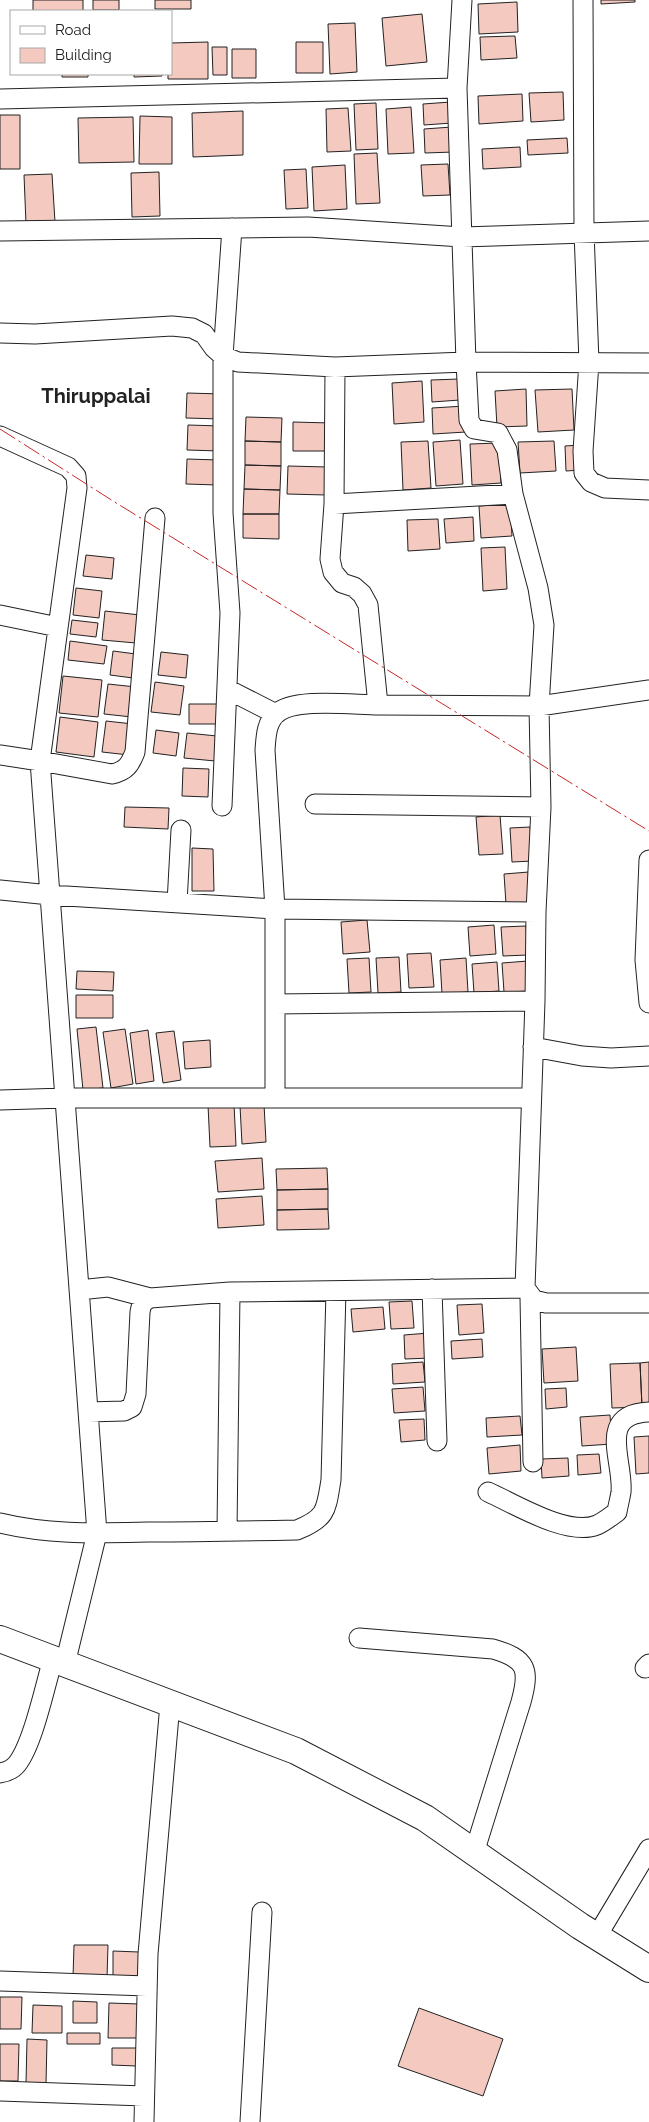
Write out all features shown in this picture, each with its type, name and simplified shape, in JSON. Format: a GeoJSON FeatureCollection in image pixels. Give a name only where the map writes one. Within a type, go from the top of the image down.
{"type":"FeatureCollection","features":[{"type":"Feature","properties":{"kind":"main road"},"geometry":{"type":"LineString","coordinates":[[0,1639],[296,1751],[425,1818],[597,1936],[649,1969]]}},
{"type":"Feature","properties":{"kind":"street"},"geometry":{"type":"LineString","coordinates":[[462,0],[458,88],[469,420],[474,429],[498,433],[507,450],[512,494],[538,588],[544,625],[539,706],[542,807],[536,912],[528,1292],[533,1462]]}},
{"type":"Feature","properties":{"kind":"street"},"geometry":{"type":"LineString","coordinates":[[583,0],[584,232],[589,362],[583,452],[584,473],[590,482],[605,488],[649,490]]}},
{"type":"Feature","properties":{"kind":"street"},"geometry":{"type":"LineString","coordinates":[[0,99],[458,88]]}},
{"type":"Feature","properties":{"kind":"street"},"geometry":{"type":"LineString","coordinates":[[0,231],[308,227],[462,237],[649,231]]}},
{"type":"Feature","properties":{"kind":"street"},"geometry":{"type":"LineString","coordinates":[[222,806],[230,613],[223,513],[223,356],[232,228]]}},
{"type":"Feature","properties":{"kind":"street"},"geometry":{"type":"LineString","coordinates":[[0,333],[35,334],[172,326],[192,328],[204,334],[214,348],[223,356],[238,362],[335,367],[466,362],[649,363]]}},
{"type":"Feature","properties":{"kind":"street"},"geometry":{"type":"LineString","coordinates":[[335,367],[334,504],[330,559],[334,572],[342,583],[354,587],[362,594],[368,605],[378,705]]}},
{"type":"Feature","properties":{"kind":"street"},"geometry":{"type":"LineString","coordinates":[[0,436],[68,467],[76,476],[77,488],[40,761],[97,1533],[59,1662],[30,1737],[17,1764],[6,1772],[0,1773]]}},
{"type":"Feature","properties":{"kind":"street"},"geometry":{"type":"LineString","coordinates":[[334,504],[512,494]]}},
{"type":"Feature","properties":{"kind":"street"},"geometry":{"type":"LineString","coordinates":[[0,756],[112,774],[122,772],[130,765],[135,752],[155,518]]}},
{"type":"Feature","properties":{"kind":"street"},"geometry":{"type":"LineString","coordinates":[[0,615],[58,627]]}},
{"type":"Feature","properties":{"kind":"street"},"geometry":{"type":"LineString","coordinates":[[227,689],[276,714]]}},
{"type":"Feature","properties":{"kind":"street"},"geometry":{"type":"LineString","coordinates":[[275,1098],[276,909],[265,750],[267,728],[276,714],[290,706],[308,704],[539,706],[649,690]]}},
{"type":"Feature","properties":{"kind":"street"},"geometry":{"type":"LineString","coordinates":[[315,804],[542,807]]}},
{"type":"Feature","properties":{"kind":"street"},"geometry":{"type":"LineString","coordinates":[[177,903],[181,830]]}},
{"type":"Feature","properties":{"kind":"street"},"geometry":{"type":"LineString","coordinates":[[649,860],[645,960],[649,1003]]}},
{"type":"Feature","properties":{"kind":"street"},"geometry":{"type":"LineString","coordinates":[[0,890],[50,895],[276,909],[536,912]]}},
{"type":"Feature","properties":{"kind":"street"},"geometry":{"type":"LineString","coordinates":[[275,1004],[535,1001]]}},
{"type":"Feature","properties":{"kind":"street"},"geometry":{"type":"LineString","coordinates":[[534,1047],[582,1056],[611,1058],[649,1056]]}},
{"type":"Feature","properties":{"kind":"street"},"geometry":{"type":"LineString","coordinates":[[0,1100],[65,1098],[531,1098]]}},
{"type":"Feature","properties":{"kind":"street"},"geometry":{"type":"LineString","coordinates":[[79,1290],[108,1288],[150,1298],[230,1292],[432,1290],[528,1292]]}},
{"type":"Feature","properties":{"kind":"street"},"geometry":{"type":"LineString","coordinates":[[432,1290],[437,1441]]}},
{"type":"Feature","properties":{"kind":"street"},"geometry":{"type":"LineString","coordinates":[[0,1523],[24,1529],[49,1532],[97,1533],[297,1530],[312,1524],[326,1510],[331,1480],[336,1291]]}},
{"type":"Feature","properties":{"kind":"street"},"geometry":{"type":"LineString","coordinates":[[227,1531],[230,1292]]}},
{"type":"Feature","properties":{"kind":"street"},"geometry":{"type":"LineString","coordinates":[[528,1292],[534,1300],[546,1303],[649,1304]]}},
{"type":"Feature","properties":{"kind":"street"},"geometry":{"type":"LineString","coordinates":[[88,1412],[124,1411],[132,1407],[136,1394],[140,1312],[142,1304],[150,1298]]}},
{"type":"Feature","properties":{"kind":"street"},"geometry":{"type":"LineString","coordinates":[[488,1492],[573,1528],[597,1525],[617,1512],[621,1492],[616,1443],[618,1427],[625,1418],[649,1412]]}},
{"type":"Feature","properties":{"kind":"street"},"geometry":{"type":"LineString","coordinates":[[359,1638],[493,1649],[510,1654],[519,1660],[525,1672],[526,1684],[474,1853]]}},
{"type":"Feature","properties":{"kind":"street"},"geometry":{"type":"LineString","coordinates":[[144,2122],[148,1954],[170,1704]]}},
{"type":"Feature","properties":{"kind":"street"},"geometry":{"type":"LineString","coordinates":[[597,1936],[649,1850]]}},
{"type":"Feature","properties":{"kind":"street"},"geometry":{"type":"LineString","coordinates":[[250,2122],[262,1912]]}},
{"type":"Feature","properties":{"kind":"street"},"geometry":{"type":"LineString","coordinates":[[0,1980],[147,1986]]}},
{"type":"Feature","properties":{"kind":"street"},"geometry":{"type":"LineString","coordinates":[[0,2091],[144,2096]]}},
{"type":"Feature","properties":{"kind":"building"},"geometry":{"type":"Polygon","coordinates":[[[33,0],[83,0],[83,10],[33,10],[33,0]]]}},
{"type":"Feature","properties":{"kind":"building"},"geometry":{"type":"Polygon","coordinates":[[[93,0],[119,0],[119,10],[93,10],[93,0]]]}},
{"type":"Feature","properties":{"kind":"building"},"geometry":{"type":"Polygon","coordinates":[[[155,0],[191,0],[191,9],[155,9],[155,0]]]}},
{"type":"Feature","properties":{"kind":"building"},"geometry":{"type":"Polygon","coordinates":[[[601,0],[635,0],[635,2],[601,4],[601,0]]]}},
{"type":"Feature","properties":{"kind":"building"},"geometry":{"type":"Polygon","coordinates":[[[517,2],[518,32],[479,34],[478,4],[517,2]]]}},
{"type":"Feature","properties":{"kind":"building"},"geometry":{"type":"Polygon","coordinates":[[[422,14],[427,62],[386,66],[382,18],[422,14]]]}},
{"type":"Feature","properties":{"kind":"building"},"geometry":{"type":"Polygon","coordinates":[[[355,23],[357,72],[330,74],[328,24],[355,23]]]}},
{"type":"Feature","properties":{"kind":"building"},"geometry":{"type":"Polygon","coordinates":[[[515,36],[517,58],[481,60],[480,37],[515,36]]]}},
{"type":"Feature","properties":{"kind":"building"},"geometry":{"type":"Polygon","coordinates":[[[208,42],[208,79],[168,79],[168,75],[172,75],[172,43],[208,42]]]}},
{"type":"Feature","properties":{"kind":"building"},"geometry":{"type":"Polygon","coordinates":[[[296,42],[323,42],[323,73],[296,73],[296,42]]]}},
{"type":"Feature","properties":{"kind":"building"},"geometry":{"type":"Polygon","coordinates":[[[212,47],[227,47],[227,75],[213,75],[212,47]]]}},
{"type":"Feature","properties":{"kind":"building"},"geometry":{"type":"Polygon","coordinates":[[[232,49],[256,49],[256,78],[232,78],[232,49]]]}},
{"type":"Feature","properties":{"kind":"building"},"geometry":{"type":"Polygon","coordinates":[[[62,75],[88,75],[88,77],[62,77],[62,75]]]}},
{"type":"Feature","properties":{"kind":"building"},"geometry":{"type":"Polygon","coordinates":[[[134,75],[162,75],[162,76],[134,77],[134,75]]]}},
{"type":"Feature","properties":{"kind":"building"},"geometry":{"type":"Polygon","coordinates":[[[563,92],[564,120],[531,122],[529,93],[563,92]]]}},
{"type":"Feature","properties":{"kind":"building"},"geometry":{"type":"Polygon","coordinates":[[[522,94],[523,121],[479,124],[478,96],[522,94]]]}},
{"type":"Feature","properties":{"kind":"building"},"geometry":{"type":"Polygon","coordinates":[[[451,102],[452,123],[424,125],[423,104],[451,102]]]}},
{"type":"Feature","properties":{"kind":"building"},"geometry":{"type":"Polygon","coordinates":[[[376,103],[378,149],[356,150],[354,104],[376,103]]]}},
{"type":"Feature","properties":{"kind":"building"},"geometry":{"type":"Polygon","coordinates":[[[411,107],[414,153],[388,154],[386,109],[411,107]]]}},
{"type":"Feature","properties":{"kind":"building"},"geometry":{"type":"Polygon","coordinates":[[[348,108],[351,151],[327,152],[326,109],[348,108]]]}},
{"type":"Feature","properties":{"kind":"building"},"geometry":{"type":"Polygon","coordinates":[[[243,111],[243,155],[193,157],[192,113],[243,111]]]}},
{"type":"Feature","properties":{"kind":"building"},"geometry":{"type":"Polygon","coordinates":[[[0,115],[20,115],[20,169],[0,169],[0,115]]]}},
{"type":"Feature","properties":{"kind":"building"},"geometry":{"type":"Polygon","coordinates":[[[140,116],[172,117],[172,164],[139,164],[140,116]]]}},
{"type":"Feature","properties":{"kind":"building"},"geometry":{"type":"Polygon","coordinates":[[[133,117],[134,162],[79,163],[78,118],[133,117]]]}},
{"type":"Feature","properties":{"kind":"building"},"geometry":{"type":"Polygon","coordinates":[[[452,127],[454,152],[425,153],[424,129],[452,127]]]}},
{"type":"Feature","properties":{"kind":"building"},"geometry":{"type":"Polygon","coordinates":[[[567,138],[568,153],[528,155],[527,140],[567,138]]]}},
{"type":"Feature","properties":{"kind":"building"},"geometry":{"type":"Polygon","coordinates":[[[520,147],[521,167],[483,169],[482,149],[520,147]]]}},
{"type":"Feature","properties":{"kind":"building"},"geometry":{"type":"Polygon","coordinates":[[[377,153],[380,203],[356,204],[354,154],[377,153]]]}},
{"type":"Feature","properties":{"kind":"building"},"geometry":{"type":"Polygon","coordinates":[[[448,164],[450,195],[423,196],[421,165],[448,164]]]}},
{"type":"Feature","properties":{"kind":"building"},"geometry":{"type":"Polygon","coordinates":[[[345,165],[347,209],[314,211],[312,167],[345,165]]]}},
{"type":"Feature","properties":{"kind":"building"},"geometry":{"type":"Polygon","coordinates":[[[306,169],[308,208],[286,209],[284,170],[306,169]]]}},
{"type":"Feature","properties":{"kind":"building"},"geometry":{"type":"Polygon","coordinates":[[[159,172],[160,216],[132,217],[131,173],[159,172]]]}},
{"type":"Feature","properties":{"kind":"building"},"geometry":{"type":"Polygon","coordinates":[[[52,174],[55,222],[26,224],[24,175],[52,174]]]}},
{"type":"Feature","properties":{"kind":"building"},"geometry":{"type":"Polygon","coordinates":[[[459,379],[460,400],[432,402],[431,380],[459,379]]]}},
{"type":"Feature","properties":{"kind":"building"},"geometry":{"type":"Polygon","coordinates":[[[422,381],[424,422],[394,424],[392,383],[422,381]]]}},
{"type":"Feature","properties":{"kind":"building"},"geometry":{"type":"Polygon","coordinates":[[[526,389],[527,426],[497,427],[495,391],[526,389]]]}},
{"type":"Feature","properties":{"kind":"building"},"geometry":{"type":"Polygon","coordinates":[[[572,389],[574,430],[538,432],[535,390],[572,389]]]}},
{"type":"Feature","properties":{"kind":"building"},"geometry":{"type":"Polygon","coordinates":[[[187,393],[222,394],[221,419],[186,418],[187,393]]]}},
{"type":"Feature","properties":{"kind":"building"},"geometry":{"type":"Polygon","coordinates":[[[465,406],[466,432],[433,434],[432,408],[465,406]]]}},
{"type":"Feature","properties":{"kind":"building"},"geometry":{"type":"Polygon","coordinates":[[[246,417],[282,418],[281,442],[245,441],[246,417]]]}},
{"type":"Feature","properties":{"kind":"building"},"geometry":{"type":"Polygon","coordinates":[[[293,422],[331,423],[330,451],[293,451],[293,422]]]}},
{"type":"Feature","properties":{"kind":"building"},"geometry":{"type":"Polygon","coordinates":[[[188,425],[221,426],[220,451],[187,450],[188,425]]]}},
{"type":"Feature","properties":{"kind":"building"},"geometry":{"type":"Polygon","coordinates":[[[460,440],[463,484],[436,486],[433,442],[460,440]]]}},
{"type":"Feature","properties":{"kind":"building"},"geometry":{"type":"Polygon","coordinates":[[[245,441],[281,442],[281,466],[245,465],[245,441]]]}},
{"type":"Feature","properties":{"kind":"building"},"geometry":{"type":"Polygon","coordinates":[[[428,441],[431,488],[403,490],[401,442],[428,441]]]}},
{"type":"Feature","properties":{"kind":"building"},"geometry":{"type":"Polygon","coordinates":[[[554,441],[556,471],[520,473],[518,442],[554,441]]]}},
{"type":"Feature","properties":{"kind":"building"},"geometry":{"type":"Polygon","coordinates":[[[499,443],[501,483],[472,485],[470,444],[499,443]]]}},
{"type":"Feature","properties":{"kind":"building"},"geometry":{"type":"Polygon","coordinates":[[[580,445],[581,470],[566,471],[565,446],[580,445]]]}},
{"type":"Feature","properties":{"kind":"building"},"geometry":{"type":"Polygon","coordinates":[[[187,459],[219,460],[218,485],[186,484],[187,459]]]}},
{"type":"Feature","properties":{"kind":"building"},"geometry":{"type":"Polygon","coordinates":[[[245,465],[281,466],[280,490],[244,489],[245,465]]]}},
{"type":"Feature","properties":{"kind":"building"},"geometry":{"type":"Polygon","coordinates":[[[288,466],[327,467],[326,495],[287,494],[288,466]]]}},
{"type":"Feature","properties":{"kind":"building"},"geometry":{"type":"Polygon","coordinates":[[[244,489],[280,490],[279,514],[243,514],[244,489]]]}},
{"type":"Feature","properties":{"kind":"building"},"geometry":{"type":"Polygon","coordinates":[[[510,504],[512,536],[481,538],[479,506],[510,504]]]}},
{"type":"Feature","properties":{"kind":"building"},"geometry":{"type":"Polygon","coordinates":[[[243,514],[279,514],[279,539],[243,538],[243,514]]]}},
{"type":"Feature","properties":{"kind":"building"},"geometry":{"type":"Polygon","coordinates":[[[473,517],[474,541],[446,543],[444,519],[473,517]]]}},
{"type":"Feature","properties":{"kind":"building"},"geometry":{"type":"Polygon","coordinates":[[[438,519],[440,549],[408,551],[407,520],[438,519]]]}},
{"type":"Feature","properties":{"kind":"building"},"geometry":{"type":"Polygon","coordinates":[[[505,547],[507,589],[483,591],[481,548],[505,547]]]}},
{"type":"Feature","properties":{"kind":"building"},"geometry":{"type":"Polygon","coordinates":[[[86,555],[114,558],[112,579],[83,576],[86,555]]]}},
{"type":"Feature","properties":{"kind":"building"},"geometry":{"type":"Polygon","coordinates":[[[76,588],[102,591],[99,618],[73,615],[76,588]]]}},
{"type":"Feature","properties":{"kind":"building"},"geometry":{"type":"Polygon","coordinates":[[[105,611],[140,615],[136,643],[102,640],[105,611]]]}},
{"type":"Feature","properties":{"kind":"building"},"geometry":{"type":"Polygon","coordinates":[[[72,620],[98,623],[96,637],[70,634],[72,620]]]}},
{"type":"Feature","properties":{"kind":"building"},"geometry":{"type":"Polygon","coordinates":[[[70,641],[107,646],[104,664],[68,660],[70,641]]]}},
{"type":"Feature","properties":{"kind":"building"},"geometry":{"type":"Polygon","coordinates":[[[113,651],[136,654],[133,678],[110,675],[113,651]]]}},
{"type":"Feature","properties":{"kind":"building"},"geometry":{"type":"Polygon","coordinates":[[[161,652],[188,655],[186,678],[158,675],[161,652]]]}},
{"type":"Feature","properties":{"kind":"building"},"geometry":{"type":"Polygon","coordinates":[[[63,676],[102,680],[98,717],[59,713],[63,676]]]}},
{"type":"Feature","properties":{"kind":"building"},"geometry":{"type":"Polygon","coordinates":[[[155,682],[184,686],[180,715],[151,712],[155,682]]]}},
{"type":"Feature","properties":{"kind":"building"},"geometry":{"type":"Polygon","coordinates":[[[108,684],[136,687],[132,717],[104,714],[108,684]]]}},
{"type":"Feature","properties":{"kind":"building"},"geometry":{"type":"Polygon","coordinates":[[[189,704],[219,704],[219,724],[189,724],[189,704]]]}},
{"type":"Feature","properties":{"kind":"building"},"geometry":{"type":"Polygon","coordinates":[[[60,717],[98,722],[94,757],[56,752],[60,717]]]}},
{"type":"Feature","properties":{"kind":"building"},"geometry":{"type":"Polygon","coordinates":[[[106,721],[133,724],[129,755],[102,752],[106,721]]]}},
{"type":"Feature","properties":{"kind":"building"},"geometry":{"type":"Polygon","coordinates":[[[156,730],[179,733],[176,756],[153,753],[156,730]]]}},
{"type":"Feature","properties":{"kind":"building"},"geometry":{"type":"Polygon","coordinates":[[[187,733],[217,736],[215,761],[184,758],[187,733]]]}},
{"type":"Feature","properties":{"kind":"building"},"geometry":{"type":"Polygon","coordinates":[[[183,768],[209,769],[208,797],[182,796],[183,768]]]}},
{"type":"Feature","properties":{"kind":"building"},"geometry":{"type":"Polygon","coordinates":[[[125,807],[169,808],[168,829],[124,827],[125,807]]]}},
{"type":"Feature","properties":{"kind":"building"},"geometry":{"type":"Polygon","coordinates":[[[500,815],[503,854],[479,855],[476,817],[500,815]]]}},
{"type":"Feature","properties":{"kind":"building"},"geometry":{"type":"Polygon","coordinates":[[[530,827],[533,861],[512,862],[510,828],[530,827]]]}},
{"type":"Feature","properties":{"kind":"building"},"geometry":{"type":"Polygon","coordinates":[[[192,848],[213,849],[214,891],[192,891],[192,848]]]}},
{"type":"Feature","properties":{"kind":"building"},"geometry":{"type":"Polygon","coordinates":[[[529,872],[531,902],[506,904],[504,874],[529,872]]]}},
{"type":"Feature","properties":{"kind":"building"},"geometry":{"type":"Polygon","coordinates":[[[367,920],[370,952],[343,954],[341,922],[367,920]]]}},
{"type":"Feature","properties":{"kind":"building"},"geometry":{"type":"Polygon","coordinates":[[[494,925],[496,954],[470,956],[468,927],[494,925]]]}},
{"type":"Feature","properties":{"kind":"building"},"geometry":{"type":"Polygon","coordinates":[[[526,926],[528,955],[503,956],[501,927],[526,926]]]}},
{"type":"Feature","properties":{"kind":"building"},"geometry":{"type":"Polygon","coordinates":[[[431,953],[434,987],[409,988],[407,954],[431,953]]]}},
{"type":"Feature","properties":{"kind":"building"},"geometry":{"type":"Polygon","coordinates":[[[399,957],[401,992],[378,993],[376,958],[399,957]]]}},
{"type":"Feature","properties":{"kind":"building"},"geometry":{"type":"Polygon","coordinates":[[[369,958],[371,992],[349,993],[347,959],[369,958]]]}},
{"type":"Feature","properties":{"kind":"building"},"geometry":{"type":"Polygon","coordinates":[[[466,958],[468,992],[442,994],[440,960],[466,958]]]}},
{"type":"Feature","properties":{"kind":"building"},"geometry":{"type":"Polygon","coordinates":[[[528,961],[530,991],[504,992],[502,963],[528,961]]]}},
{"type":"Feature","properties":{"kind":"building"},"geometry":{"type":"Polygon","coordinates":[[[497,962],[499,991],[474,993],[472,964],[497,962]]]}},
{"type":"Feature","properties":{"kind":"building"},"geometry":{"type":"Polygon","coordinates":[[[77,971],[114,972],[113,991],[76,989],[77,971]]]}},
{"type":"Feature","properties":{"kind":"building"},"geometry":{"type":"Polygon","coordinates":[[[76,995],[113,995],[113,1018],[76,1018],[76,995]]]}},
{"type":"Feature","properties":{"kind":"building"},"geometry":{"type":"Polygon","coordinates":[[[96,1027],[103,1088],[83,1090],[77,1029],[96,1027]]]}},
{"type":"Feature","properties":{"kind":"building"},"geometry":{"type":"Polygon","coordinates":[[[125,1029],[133,1084],[111,1088],[103,1032],[125,1029]]]}},
{"type":"Feature","properties":{"kind":"building"},"geometry":{"type":"Polygon","coordinates":[[[148,1030],[154,1081],[136,1084],[130,1033],[148,1030]]]}},
{"type":"Feature","properties":{"kind":"building"},"geometry":{"type":"Polygon","coordinates":[[[174,1031],[181,1080],[163,1083],[156,1033],[174,1031]]]}},
{"type":"Feature","properties":{"kind":"building"},"geometry":{"type":"Polygon","coordinates":[[[210,1040],[211,1067],[185,1069],[183,1042],[210,1040]]]}},
{"type":"Feature","properties":{"kind":"building"},"geometry":{"type":"Polygon","coordinates":[[[234,1104],[236,1146],[210,1147],[208,1105],[234,1104]]]}},
{"type":"Feature","properties":{"kind":"building"},"geometry":{"type":"Polygon","coordinates":[[[264,1104],[266,1142],[242,1144],[240,1106],[264,1104]]]}},
{"type":"Feature","properties":{"kind":"building"},"geometry":{"type":"Polygon","coordinates":[[[262,1158],[264,1189],[218,1192],[215,1161],[262,1158]]]}},
{"type":"Feature","properties":{"kind":"building"},"geometry":{"type":"Polygon","coordinates":[[[327,1168],[328,1189],[277,1190],[276,1169],[327,1168]]]}},
{"type":"Feature","properties":{"kind":"building"},"geometry":{"type":"Polygon","coordinates":[[[328,1189],[328,1209],[277,1210],[277,1190],[328,1189]]]}},
{"type":"Feature","properties":{"kind":"building"},"geometry":{"type":"Polygon","coordinates":[[[262,1196],[264,1225],[218,1228],[216,1199],[262,1196]]]}},
{"type":"Feature","properties":{"kind":"building"},"geometry":{"type":"Polygon","coordinates":[[[328,1209],[329,1229],[277,1230],[277,1210],[328,1209]]]}},
{"type":"Feature","properties":{"kind":"building"},"geometry":{"type":"Polygon","coordinates":[[[412,1301],[414,1328],[391,1329],[389,1302],[412,1301]]]}},
{"type":"Feature","properties":{"kind":"building"},"geometry":{"type":"Polygon","coordinates":[[[482,1304],[484,1333],[459,1335],[457,1305],[482,1304]]]}},
{"type":"Feature","properties":{"kind":"building"},"geometry":{"type":"Polygon","coordinates":[[[383,1307],[385,1329],[353,1332],[351,1309],[383,1307]]]}},
{"type":"Feature","properties":{"kind":"building"},"geometry":{"type":"Polygon","coordinates":[[[429,1333],[431,1358],[405,1359],[404,1335],[429,1333]]]}},
{"type":"Feature","properties":{"kind":"building"},"geometry":{"type":"Polygon","coordinates":[[[482,1339],[483,1357],[452,1359],[451,1341],[482,1339]]]}},
{"type":"Feature","properties":{"kind":"building"},"geometry":{"type":"Polygon","coordinates":[[[576,1347],[578,1381],[544,1383],[542,1349],[576,1347]]]}},
{"type":"Feature","properties":{"kind":"building"},"geometry":{"type":"Polygon","coordinates":[[[423,1362],[425,1382],[393,1384],[392,1364],[423,1362]]]}},
{"type":"Feature","properties":{"kind":"building"},"geometry":{"type":"Polygon","coordinates":[[[649,1362],[649,1406],[642,1407],[640,1363],[649,1362]]]}},
{"type":"Feature","properties":{"kind":"building"},"geometry":{"type":"Polygon","coordinates":[[[640,1363],[642,1407],[612,1408],[610,1364],[640,1363]]]}},
{"type":"Feature","properties":{"kind":"building"},"geometry":{"type":"Polygon","coordinates":[[[423,1387],[425,1411],[394,1413],[392,1389],[423,1387]]]}},
{"type":"Feature","properties":{"kind":"building"},"geometry":{"type":"Polygon","coordinates":[[[566,1388],[567,1407],[546,1409],[545,1389],[566,1388]]]}},
{"type":"Feature","properties":{"kind":"building"},"geometry":{"type":"Polygon","coordinates":[[[610,1415],[612,1444],[582,1446],[580,1417],[610,1415]]]}},
{"type":"Feature","properties":{"kind":"building"},"geometry":{"type":"Polygon","coordinates":[[[520,1416],[522,1435],[487,1437],[486,1418],[520,1416]]]}},
{"type":"Feature","properties":{"kind":"building"},"geometry":{"type":"Polygon","coordinates":[[[424,1419],[425,1440],[401,1442],[399,1420],[424,1419]]]}},
{"type":"Feature","properties":{"kind":"building"},"geometry":{"type":"Polygon","coordinates":[[[649,1436],[649,1473],[636,1474],[634,1437],[649,1436]]]}},
{"type":"Feature","properties":{"kind":"building"},"geometry":{"type":"Polygon","coordinates":[[[520,1445],[521,1471],[489,1474],[487,1448],[520,1445]]]}},
{"type":"Feature","properties":{"kind":"building"},"geometry":{"type":"Polygon","coordinates":[[[599,1454],[601,1473],[578,1475],[577,1455],[599,1454]]]}},
{"type":"Feature","properties":{"kind":"building"},"geometry":{"type":"Polygon","coordinates":[[[568,1458],[569,1476],[542,1478],[541,1459],[568,1458]]]}},
{"type":"Feature","properties":{"kind":"building"},"geometry":{"type":"Polygon","coordinates":[[[74,1945],[108,1945],[107,1978],[73,1977],[74,1945]]]}},
{"type":"Feature","properties":{"kind":"building"},"geometry":{"type":"Polygon","coordinates":[[[113,1951],[139,1952],[138,1976],[113,1976],[113,1951]]]}},
{"type":"Feature","properties":{"kind":"building"},"geometry":{"type":"Polygon","coordinates":[[[0,1997],[22,1997],[21,2029],[0,2029],[0,1997]]]}},
{"type":"Feature","properties":{"kind":"building"},"geometry":{"type":"Polygon","coordinates":[[[73,2001],[97,2002],[97,2023],[73,2023],[73,2001]]]}},
{"type":"Feature","properties":{"kind":"building"},"geometry":{"type":"Polygon","coordinates":[[[109,2003],[140,2004],[139,2038],[108,2038],[109,2003]]]}},
{"type":"Feature","properties":{"kind":"building"},"geometry":{"type":"Polygon","coordinates":[[[33,2005],[62,2006],[62,2033],[32,2033],[33,2005]]]}},
{"type":"Feature","properties":{"kind":"building"},"geometry":{"type":"Polygon","coordinates":[[[419,2008],[503,2039],[483,2096],[398,2066],[419,2008]]]}},
{"type":"Feature","properties":{"kind":"building"},"geometry":{"type":"Polygon","coordinates":[[[67,2033],[100,2033],[100,2044],[67,2044],[67,2033]]]}},
{"type":"Feature","properties":{"kind":"building"},"geometry":{"type":"Polygon","coordinates":[[[27,2039],[47,2040],[46,2084],[26,2083],[27,2039]]]}},
{"type":"Feature","properties":{"kind":"building"},"geometry":{"type":"Polygon","coordinates":[[[0,2044],[19,2044],[18,2081],[0,2081],[0,2044]]]}},
{"type":"Feature","properties":{"kind":"building"},"geometry":{"type":"Polygon","coordinates":[[[112,2048],[137,2048],[136,2066],[112,2065],[112,2048]]]}},
{"type":"Feature","properties":{"kind":"power"},"geometry":{"type":"LineString","coordinates":[[0,429],[113,501],[649,831]]}},
{"type":"Feature","properties":{"kind":"district","name":"Thiruppalai"},"geometry":{"type":"Point","coordinates":[96,396]}}]}
